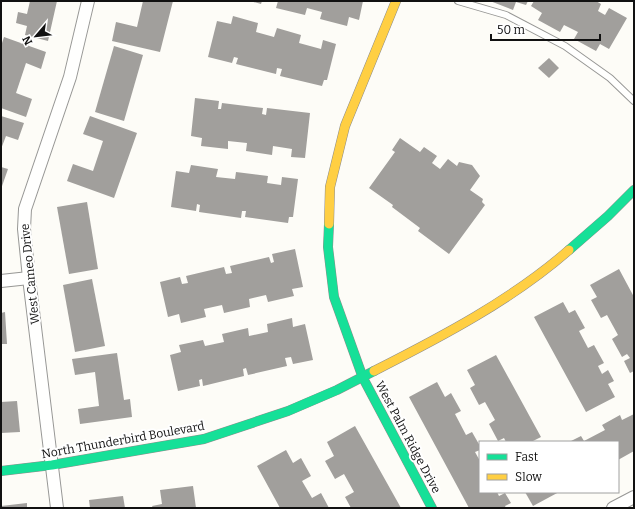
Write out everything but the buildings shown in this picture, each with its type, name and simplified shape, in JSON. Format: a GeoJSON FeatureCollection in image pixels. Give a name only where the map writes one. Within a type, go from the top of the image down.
{"type":"FeatureCollection","features":[{"type":"Feature","properties":{"kind":"street","name":"West Cameo Drive"},"geometry":{"type":"LineString","coordinates":[[57,508],[29,278],[24,229],[25,208],[70,77],[88,1]]}},
{"type":"Feature","properties":{"kind":"street","name":"West Palm Ridge Drive"},"geometry":{"type":"LineString","coordinates":[[396,1],[345,126],[330,188],[328,247],[334,297],[362,378],[432,508]]}},
{"type":"Feature","properties":{"kind":"street","name":"North Thunderbird Boulevard"},"geometry":{"type":"LineString","coordinates":[[1,471],[52,465],[204,439],[288,411],[362,378],[456,329],[552,264],[608,216],[634,190]]}},
{"type":"Feature","properties":{"kind":"street"},"geometry":{"type":"LineString","coordinates":[[1,281],[29,278]]}},
{"type":"Feature","properties":{"kind":"street"},"geometry":{"type":"LineString","coordinates":[[613,508],[634,497]]}},
{"type":"Feature","properties":{"kind":"lane"},"geometry":{"type":"LineString","coordinates":[[458,1],[506,15],[565,46],[610,78],[634,101]]}},
{"type":"Feature","properties":{"kind":"traffic: fast"},"geometry":{"type":"LineString","coordinates":[[569,250],[608,216],[634,190]]}},
{"type":"Feature","properties":{"kind":"traffic: fast"},"geometry":{"type":"LineString","coordinates":[[329,224],[328,247],[334,297],[363,378],[432,508]]}},
{"type":"Feature","properties":{"kind":"traffic: fast"},"geometry":{"type":"LineString","coordinates":[[1,471],[52,465],[204,439],[288,411],[337,390],[374,371]]}},
{"type":"Feature","properties":{"kind":"traffic: slow"},"geometry":{"type":"LineString","coordinates":[[329,224],[330,187],[345,126],[396,1]]}},
{"type":"Feature","properties":{"kind":"traffic: slow"},"geometry":{"type":"LineString","coordinates":[[374,371],[425,345],[500,301],[524,285],[569,250]]}}]}
